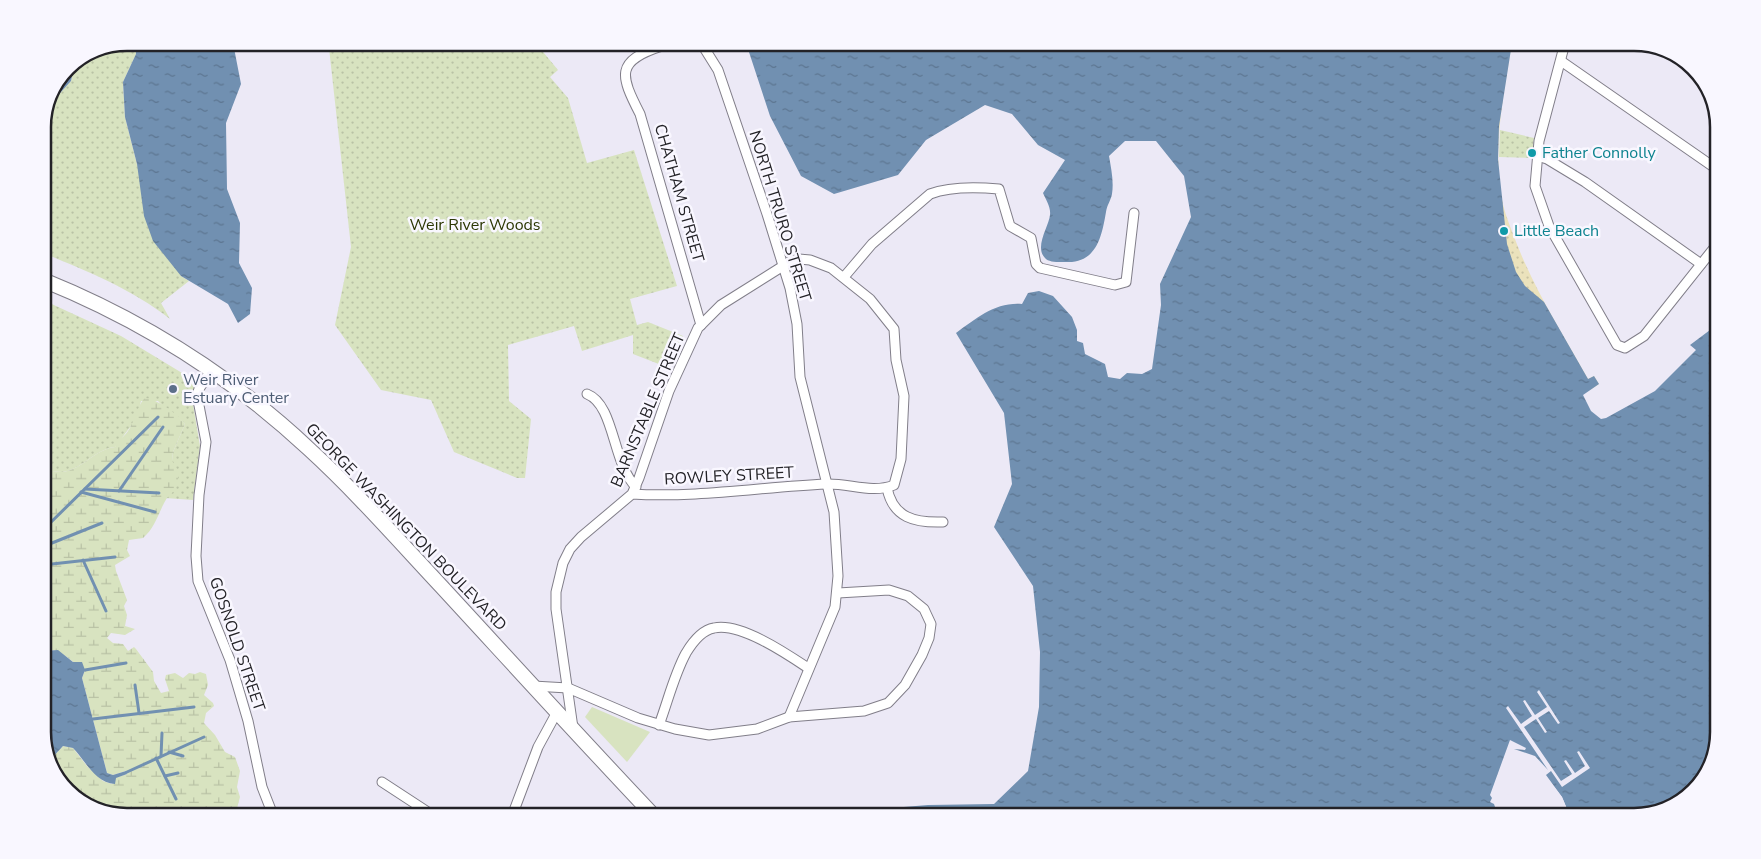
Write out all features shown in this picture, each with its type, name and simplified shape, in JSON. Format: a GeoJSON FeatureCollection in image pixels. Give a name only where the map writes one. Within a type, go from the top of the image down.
{"type":"FeatureCollection","features":[{"type":"Feature","properties":{"kind":"main road","name":"GEORGE WASHINGTON BOULEVARD"},"geometry":{"type":"LineString","coordinates":[[51,284],[130,319],[211,370],[268,413],[334,473],[573,729],[643,808]]}},
{"type":"Feature","properties":{"kind":"street","name":"CHATHAM STREET"},"geometry":{"type":"LineString","coordinates":[[650,51],[635,57],[627,66],[625,72],[626,83],[640,114],[701,325]]}},
{"type":"Feature","properties":{"kind":"street","name":"NORTH TRURO STREET"},"geometry":{"type":"LineString","coordinates":[[706,51],[718,70],[767,214],[794,306],[800,377],[828,484],[837,540],[838,593],[828,628],[808,668],[789,718]]}},
{"type":"Feature","properties":{"kind":"street"},"geometry":{"type":"LineString","coordinates":[[1563,51],[1542,126],[1535,186],[1549,226],[1617,345],[1625,348],[1644,336],[1710,253]]}},
{"type":"Feature","properties":{"kind":"street"},"geometry":{"type":"LineString","coordinates":[[1560,61],[1710,164]]}},
{"type":"Feature","properties":{"kind":"street"},"geometry":{"type":"LineString","coordinates":[[1537,156],[1547,159],[1562,168],[1701,264]]}},
{"type":"Feature","properties":{"kind":"street"},"geometry":{"type":"LineString","coordinates":[[844,277],[872,244],[930,194],[956,189],[999,189],[1010,226],[1017,232],[1030,236],[1033,242],[1036,264],[1040,268],[1116,286],[1126,282],[1134,213]]}},
{"type":"Feature","properties":{"kind":"street","name":"BARNSTABLE STREET"},"geometry":{"type":"LineString","coordinates":[[573,729],[556,609],[556,592],[563,564],[570,549],[581,537],[634,490],[669,390],[701,325],[710,314],[729,300],[791,261],[810,260],[830,268],[844,277],[870,299],[894,329],[896,360],[904,396],[901,459],[894,485],[887,488]]}},
{"type":"Feature","properties":{"kind":"street","name":"GOSNOLD STREET"},"geometry":{"type":"LineString","coordinates":[[211,370],[198,388],[197,395],[206,442],[198,495],[198,577],[230,660],[248,721],[262,786],[270,808]]}},
{"type":"Feature","properties":{"kind":"street"},"geometry":{"type":"LineString","coordinates":[[587,394],[602,405],[618,453],[634,490]]}},
{"type":"Feature","properties":{"kind":"street","name":"ROWLEY STREET"},"geometry":{"type":"LineString","coordinates":[[634,490],[694,493],[828,484],[853,488],[887,488]]}},
{"type":"Feature","properties":{"kind":"street"},"geometry":{"type":"LineString","coordinates":[[887,488],[889,500],[904,516],[926,522],[943,522]]}},
{"type":"Feature","properties":{"kind":"street"},"geometry":{"type":"LineString","coordinates":[[533,686],[568,688],[614,709],[659,725],[709,735],[757,729],[789,718],[864,711],[888,703],[905,686],[929,638],[931,624],[924,608],[908,596],[889,590],[838,593]]}},
{"type":"Feature","properties":{"kind":"street"},"geometry":{"type":"LineString","coordinates":[[659,725],[671,687],[686,654],[703,633],[714,628],[735,629],[749,634],[808,668]]}},
{"type":"Feature","properties":{"kind":"street"},"geometry":{"type":"LineString","coordinates":[[515,808],[538,747],[557,712]]}},
{"type":"Feature","properties":{"kind":"street"},"geometry":{"type":"LineString","coordinates":[[382,782],[422,808]]}},
{"type":"Feature","properties":{"kind":"green space"},"geometry":{"type":"Polygon","coordinates":[[[136,51],[123,82],[125,117],[137,164],[181,276],[189,281],[161,303],[170,319],[125,290],[51,256],[51,122],[58,95],[71,81],[72,75],[89,61],[117,52],[136,51]]]}},
{"type":"Feature","properties":{"kind":"green space","name":"Weir River Woods"},"geometry":{"type":"Polygon","coordinates":[[[329,51],[542,51],[558,70],[550,77],[568,98],[587,163],[634,150],[677,286],[630,299],[637,325],[648,322],[683,336],[669,368],[633,354],[633,335],[582,351],[574,326],[508,345],[509,401],[531,419],[525,478],[517,478],[454,452],[431,400],[381,390],[335,325],[351,247],[329,51]]]}},
{"type":"Feature","properties":{"kind":"green space"},"geometry":{"type":"Polygon","coordinates":[[[1500,130],[1534,138],[1532,158],[1499,157],[1500,130]]]}},
{"type":"Feature","properties":{"kind":"green space"},"geometry":{"type":"Polygon","coordinates":[[[51,304],[121,336],[197,382],[192,398],[200,446],[193,500],[165,498],[168,494],[173,452],[185,424],[158,401],[141,401],[137,418],[115,447],[101,451],[76,468],[60,472],[51,470],[51,304]]]}},
{"type":"Feature","properties":{"kind":"green space"},"geometry":{"type":"Polygon","coordinates":[[[145,398],[155,401],[167,408],[185,424],[173,452],[172,461],[178,472],[177,483],[175,491],[166,499],[149,532],[143,538],[129,540],[127,550],[130,556],[115,565],[127,600],[124,606],[127,615],[125,626],[135,629],[125,635],[111,633],[107,638],[113,643],[123,644],[128,651],[134,647],[136,649],[153,672],[154,681],[161,693],[169,691],[165,679],[166,675],[175,673],[183,678],[189,673],[195,674],[200,672],[206,674],[208,685],[204,695],[214,706],[206,713],[204,723],[215,735],[225,752],[235,757],[240,771],[237,787],[240,797],[237,808],[127,808],[112,806],[89,798],[73,786],[59,766],[55,756],[63,746],[73,748],[87,766],[103,781],[112,784],[115,778],[127,774],[126,771],[113,775],[107,773],[82,678],[85,670],[59,652],[51,650],[51,470],[62,472],[76,468],[101,451],[115,447],[118,440],[128,432],[145,398]]]}},
{"type":"Feature","properties":{"kind":"green space"},"geometry":{"type":"Polygon","coordinates":[[[592,707],[650,732],[627,762],[585,717],[592,707]]]}},
{"type":"Feature","properties":{"kind":"sand","name":"Little Beach"},"geometry":{"type":"Polygon","coordinates":[[[1511,51],[1500,118],[1498,156],[1503,204],[1509,224],[1529,272],[1547,308],[1588,379],[1594,376],[1599,384],[1590,390],[1497,246],[1491,159],[1511,51]]]}},
{"type":"Feature","properties":{"kind":"water"},"geometry":{"type":"Polygon","coordinates":[[[136,51],[235,51],[241,84],[226,123],[227,189],[240,223],[239,263],[252,288],[250,314],[238,323],[228,304],[181,276],[153,241],[144,216],[137,164],[125,117],[123,82],[136,51]]]}},
{"type":"Feature","properties":{"kind":"water"},"geometry":{"type":"Polygon","coordinates":[[[749,51],[1511,51],[1499,126],[1498,159],[1507,244],[1516,272],[1525,286],[1544,302],[1588,379],[1594,376],[1599,384],[1583,395],[1591,411],[1601,419],[1606,418],[1655,391],[1696,350],[1690,345],[1710,330],[1710,732],[1708,747],[1700,770],[1684,789],[1668,800],[1658,804],[1634,808],[1567,808],[1562,797],[1538,766],[1519,759],[1502,805],[1503,808],[891,808],[928,805],[994,804],[1028,771],[1039,707],[1040,652],[1033,586],[994,527],[1012,484],[1004,413],[956,333],[987,312],[1003,306],[1022,304],[1028,293],[1039,291],[1053,296],[1072,317],[1077,330],[1077,341],[1083,343],[1085,354],[1105,364],[1108,377],[1120,379],[1127,373],[1142,374],[1152,369],[1161,305],[1160,284],[1191,217],[1184,176],[1156,141],[1125,141],[1109,156],[1112,194],[1096,246],[1085,258],[1077,261],[1058,262],[1047,260],[1042,253],[1041,242],[1050,212],[1043,193],[1065,160],[1038,145],[1012,114],[985,105],[926,140],[898,175],[834,194],[801,176],[770,116],[749,51]]]}},
{"type":"Feature","properties":{"kind":"water"},"geometry":{"type":"Polygon","coordinates":[[[72,75],[71,81],[58,95],[72,75]]]}},
{"type":"Feature","properties":{"kind":"water"},"geometry":{"type":"Polygon","coordinates":[[[51,650],[58,650],[73,662],[82,662],[85,670],[82,678],[107,773],[113,775],[126,771],[127,774],[116,778],[115,784],[108,783],[96,775],[73,748],[63,746],[55,755],[51,737],[51,650]]]}},
{"type":"Feature","properties":{"kind":"pier"},"geometry":{"type":"Polygon","coordinates":[[[1539,690],[1560,723],[1558,724],[1549,711],[1538,718],[1547,732],[1545,733],[1536,719],[1524,727],[1561,781],[1572,774],[1564,761],[1566,760],[1575,773],[1585,766],[1577,752],[1579,751],[1590,768],[1562,787],[1551,771],[1546,775],[1562,797],[1567,808],[1564,808],[1560,798],[1536,769],[1520,763],[1504,805],[1505,808],[1495,808],[1494,804],[1490,802],[1492,798],[1490,795],[1510,740],[1526,748],[1525,750],[1514,749],[1535,756],[1548,770],[1506,708],[1508,706],[1521,724],[1532,716],[1523,701],[1525,700],[1535,715],[1547,707],[1537,692],[1539,690]]]}},
{"type":"Feature","properties":{"kind":"waterway"},"geometry":{"type":"LineString","coordinates":[[51,522],[158,417]]}},
{"type":"Feature","properties":{"kind":"waterway"},"geometry":{"type":"LineString","coordinates":[[119,491],[163,427]]}},
{"type":"Feature","properties":{"kind":"waterway"},"geometry":{"type":"LineString","coordinates":[[85,489],[159,493]]}},
{"type":"Feature","properties":{"kind":"waterway"},"geometry":{"type":"LineString","coordinates":[[81,492],[155,512]]}},
{"type":"Feature","properties":{"kind":"waterway"},"geometry":{"type":"LineString","coordinates":[[51,543],[102,523]]}},
{"type":"Feature","properties":{"kind":"waterway"},"geometry":{"type":"LineString","coordinates":[[51,564],[115,557]]}},
{"type":"Feature","properties":{"kind":"waterway"},"geometry":{"type":"LineString","coordinates":[[83,560],[106,611]]}},
{"type":"Feature","properties":{"kind":"waterway"},"geometry":{"type":"LineString","coordinates":[[85,670],[126,663]]}},
{"type":"Feature","properties":{"kind":"waterway"},"geometry":{"type":"LineString","coordinates":[[135,685],[139,713]]}},
{"type":"Feature","properties":{"kind":"waterway"},"geometry":{"type":"LineString","coordinates":[[93,719],[194,707]]}},
{"type":"Feature","properties":{"kind":"waterway"},"geometry":{"type":"LineString","coordinates":[[161,756],[162,733]]}},
{"type":"Feature","properties":{"kind":"waterway"},"geometry":{"type":"LineString","coordinates":[[127,772],[204,737]]}},
{"type":"Feature","properties":{"kind":"waterway"},"geometry":{"type":"LineString","coordinates":[[169,752],[183,756]]}},
{"type":"Feature","properties":{"kind":"waterway"},"geometry":{"type":"LineString","coordinates":[[156,758],[176,799]]}},
{"type":"Feature","properties":{"kind":"waterway"},"geometry":{"type":"LineString","coordinates":[[165,776],[178,773]]}},
{"type":"Feature","properties":{"kind":"place","name":"Father Connolly"},"geometry":{"type":"Point","coordinates":[1532,153]}},
{"type":"Feature","properties":{"kind":"place","name":"Little Beach"},"geometry":{"type":"Point","coordinates":[1504,231]}},
{"type":"Feature","properties":{"kind":"place","name":"Weir River Estuary Center"},"geometry":{"type":"Point","coordinates":[173,389]}}]}
